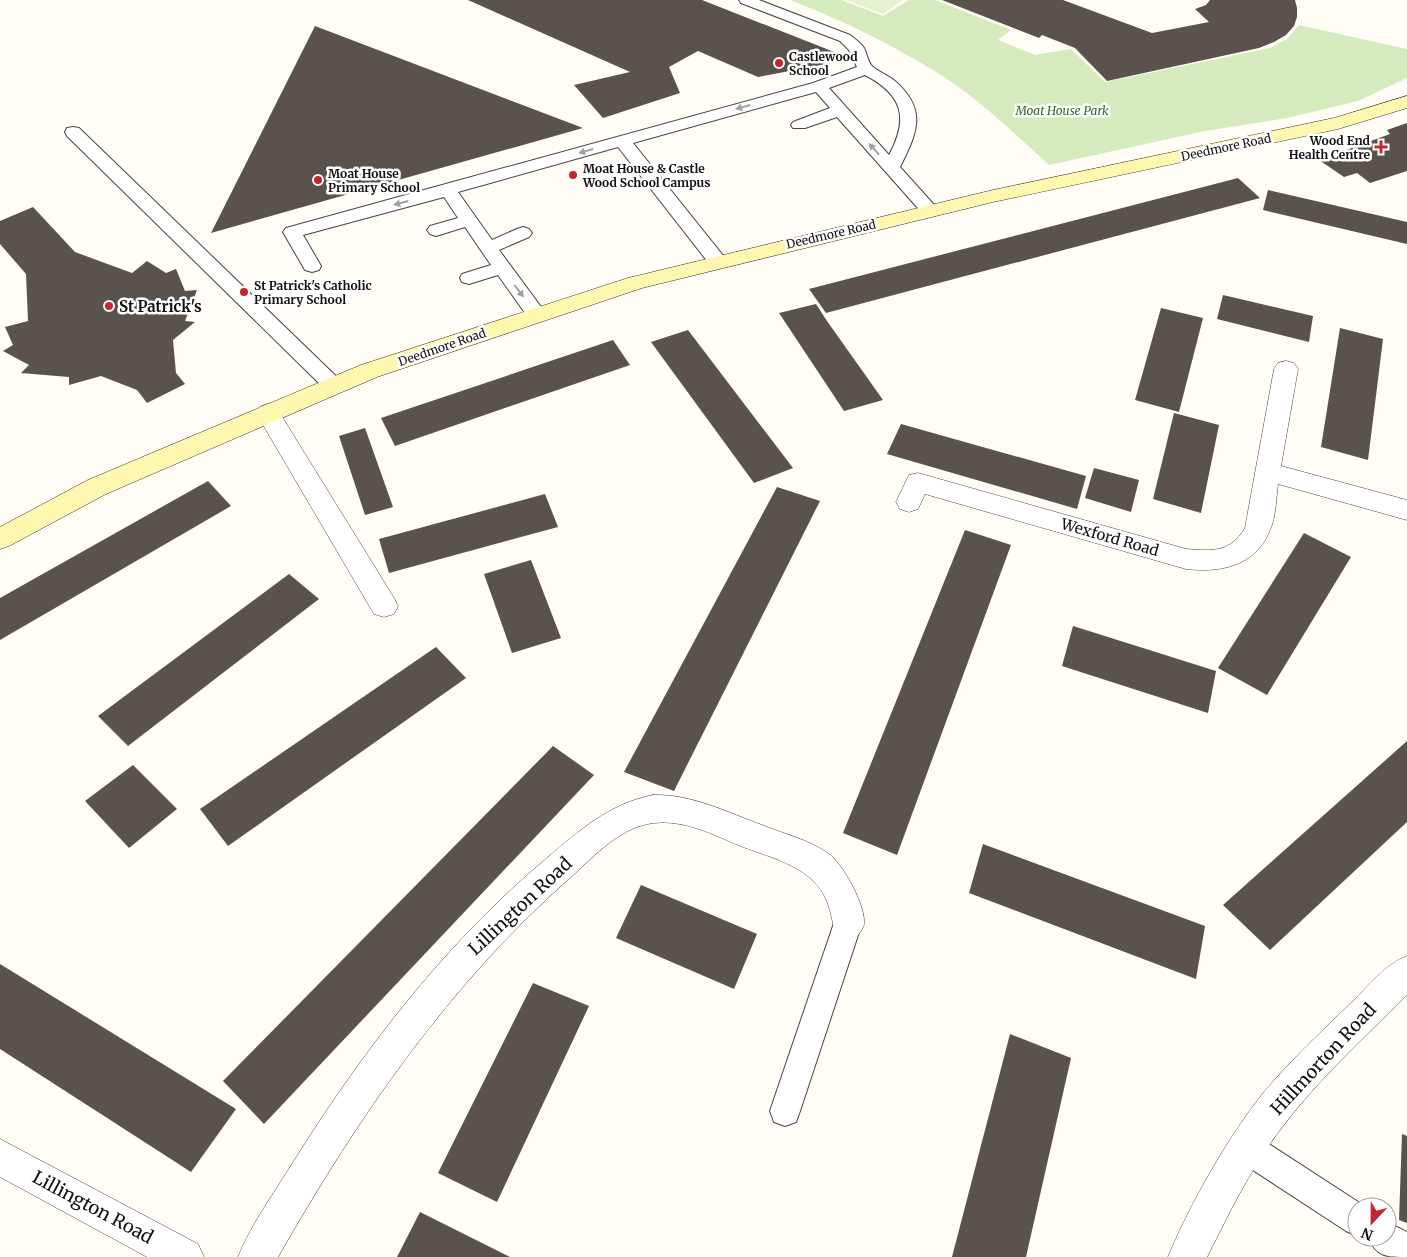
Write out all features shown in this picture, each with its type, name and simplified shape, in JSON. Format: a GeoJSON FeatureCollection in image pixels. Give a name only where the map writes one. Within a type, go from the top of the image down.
{"type":"FeatureCollection","features":[{"type":"Feature","properties":{"kind":"street","name":"Deedmore Road"},"geometry":{"type":"LineString","coordinates":[[0,540],[97,487],[369,371],[636,283],[930,211],[1338,123],[1407,102]]}},
{"type":"Feature","properties":{"kind":"street","name":"Wexford Road"},"geometry":{"type":"LineString","coordinates":[[909,502],[918,482],[1186,559],[1214,560],[1236,554],[1245,549],[1258,528],[1286,369]]}},
{"type":"Feature","properties":{"kind":"street"},"geometry":{"type":"LineString","coordinates":[[268,413],[384,606]]}},
{"type":"Feature","properties":{"kind":"street"},"geometry":{"type":"LineString","coordinates":[[1268,472],[1407,510]]}},
{"type":"Feature","properties":{"kind":"street","name":"Lillington Road"},"geometry":{"type":"LineString","coordinates":[[257,1257],[347,1109],[396,1041],[462,961],[516,904],[602,831],[628,815],[653,809],[676,810],[700,816],[806,857],[826,870],[838,886],[848,923]]}},
{"type":"Feature","properties":{"kind":"street","name":"Hillmorton Road"},"geometry":{"type":"LineString","coordinates":[[1187,1257],[1247,1148],[1275,1107],[1310,1068],[1407,972]]}},
{"type":"Feature","properties":{"kind":"street","name":"Lillington Road"},"geometry":{"type":"LineString","coordinates":[[0,1157],[185,1257]]}},
{"type":"Feature","properties":{"kind":"lane"},"geometry":{"type":"LineString","coordinates":[[746,0],[845,38],[856,48],[866,69],[882,77],[906,103],[909,128],[891,168]]}},
{"type":"Feature","properties":{"kind":"lane"},"geometry":{"type":"LineString","coordinates":[[312,266],[292,232],[819,86],[866,69]]}},
{"type":"Feature","properties":{"kind":"lane"},"geometry":{"type":"LineString","coordinates":[[819,86],[930,211]]}},
{"type":"Feature","properties":{"kind":"lane"},"geometry":{"type":"LineString","coordinates":[[799,125],[840,110]]}},
{"type":"Feature","properties":{"kind":"lane"},"geometry":{"type":"LineString","coordinates":[[73,132],[334,386]]}},
{"type":"Feature","properties":{"kind":"lane"},"geometry":{"type":"LineString","coordinates":[[622,141],[718,262]]}},
{"type":"Feature","properties":{"kind":"lane"},"geometry":{"type":"LineString","coordinates":[[448,190],[537,315]]}},
{"type":"Feature","properties":{"kind":"lane"},"geometry":{"type":"LineString","coordinates":[[436,230],[470,220]]}},
{"type":"Feature","properties":{"kind":"lane"},"geometry":{"type":"LineString","coordinates":[[488,248],[523,233]]}},
{"type":"Feature","properties":{"kind":"lane"},"geometry":{"type":"LineString","coordinates":[[469,278],[502,268]]}},
{"type":"Feature","properties":{"kind":"lane"},"geometry":{"type":"LineString","coordinates":[[785,1111],[848,923]]}},
{"type":"Feature","properties":{"kind":"lane"},"geometry":{"type":"LineString","coordinates":[[1247,1148],[1347,1213]]}},
{"type":"Feature","properties":{"kind":"green space","name":"Moat House Park"},"geometry":{"type":"Polygon","coordinates":[[[790,0],[841,0],[883,16],[909,0],[935,0],[1011,30],[998,40],[1035,55],[1071,49],[1105,82],[1270,48],[1287,39],[1299,25],[1407,49],[1407,78],[1358,101],[1287,118],[1205,131],[1049,165],[983,106],[941,75],[867,34],[790,0]]]}},
{"type":"Feature","properties":{"kind":"green space"},"geometry":{"type":"Polygon","coordinates":[[[846,0],[903,0],[883,14],[846,0]]]}},
{"type":"Feature","properties":{"kind":"building","name":"Castlewood School"},"geometry":{"type":"Polygon","coordinates":[[[468,0],[702,0],[852,59],[758,77],[698,51],[669,67],[680,93],[603,118],[574,85],[630,72],[468,0]]]}},
{"type":"Feature","properties":{"kind":"building"},"geometry":{"type":"Polygon","coordinates":[[[942,0],[1063,0],[1152,33],[1209,22],[1195,9],[1206,5],[1210,0],[1295,0],[1297,17],[1294,26],[1286,35],[1259,48],[1107,81],[1075,48],[1042,35],[1039,38],[942,0]]]}},
{"type":"Feature","properties":{"kind":"building","name":"Moat House Primary School"},"geometry":{"type":"Polygon","coordinates":[[[315,26],[583,128],[211,233],[315,26]]]}},
{"type":"Feature","properties":{"kind":"building","name":"Wood End Health Centre"},"geometry":{"type":"Polygon","coordinates":[[[1407,123],[1407,171],[1370,183],[1357,173],[1344,177],[1319,160],[1390,134],[1387,130],[1407,123]]]}},
{"type":"Feature","properties":{"kind":"building"},"geometry":{"type":"Polygon","coordinates":[[[1238,178],[1260,198],[826,313],[809,289],[1238,178]]]}},
{"type":"Feature","properties":{"kind":"building"},"geometry":{"type":"Polygon","coordinates":[[[1268,190],[1407,222],[1407,244],[1263,210],[1268,190]]]}},
{"type":"Feature","properties":{"kind":"building","name":"St Patrick's"},"geometry":{"type":"Polygon","coordinates":[[[33,207],[75,252],[132,273],[147,261],[166,273],[176,269],[185,291],[197,290],[185,321],[195,322],[173,340],[176,373],[185,384],[147,403],[137,390],[101,376],[69,385],[69,377],[21,373],[29,365],[3,351],[13,345],[5,327],[28,321],[26,274],[0,244],[0,221],[33,207]]]}},
{"type":"Feature","properties":{"kind":"building"},"geometry":{"type":"Polygon","coordinates":[[[1223,295],[1313,316],[1309,342],[1217,319],[1223,295]]]}},
{"type":"Feature","properties":{"kind":"building"},"geometry":{"type":"Polygon","coordinates":[[[816,304],[883,400],[844,411],[779,313],[816,304]]]}},
{"type":"Feature","properties":{"kind":"building"},"geometry":{"type":"Polygon","coordinates":[[[1161,308],[1203,318],[1179,412],[1135,400],[1161,308]]]}},
{"type":"Feature","properties":{"kind":"building"},"geometry":{"type":"Polygon","coordinates":[[[1340,328],[1383,339],[1368,460],[1321,447],[1340,328]]]}},
{"type":"Feature","properties":{"kind":"building"},"geometry":{"type":"Polygon","coordinates":[[[688,330],[793,468],[754,483],[651,342],[688,330]]]}},
{"type":"Feature","properties":{"kind":"building"},"geometry":{"type":"Polygon","coordinates":[[[613,340],[630,365],[395,446],[381,418],[613,340]]]}},
{"type":"Feature","properties":{"kind":"building"},"geometry":{"type":"Polygon","coordinates":[[[1174,413],[1219,425],[1201,513],[1153,499],[1174,413]]]}},
{"type":"Feature","properties":{"kind":"building"},"geometry":{"type":"Polygon","coordinates":[[[901,424],[1086,476],[1077,509],[887,454],[901,424]]]}},
{"type":"Feature","properties":{"kind":"building"},"geometry":{"type":"Polygon","coordinates":[[[365,428],[393,507],[365,515],[339,436],[365,428]]]}},
{"type":"Feature","properties":{"kind":"building"},"geometry":{"type":"Polygon","coordinates":[[[1094,468],[1139,480],[1131,512],[1085,498],[1094,468]]]}},
{"type":"Feature","properties":{"kind":"building"},"geometry":{"type":"Polygon","coordinates":[[[208,481],[231,506],[0,640],[0,598],[208,481]]]}},
{"type":"Feature","properties":{"kind":"building"},"geometry":{"type":"Polygon","coordinates":[[[777,487],[820,501],[674,791],[624,772],[777,487]]]}},
{"type":"Feature","properties":{"kind":"building"},"geometry":{"type":"Polygon","coordinates":[[[545,494],[558,527],[389,573],[379,539],[545,494]]]}},
{"type":"Feature","properties":{"kind":"building"},"geometry":{"type":"Polygon","coordinates":[[[965,530],[1011,545],[897,855],[843,833],[965,530]]]}},
{"type":"Feature","properties":{"kind":"building"},"geometry":{"type":"Polygon","coordinates":[[[1304,533],[1351,557],[1267,695],[1218,668],[1304,533]]]}},
{"type":"Feature","properties":{"kind":"building"},"geometry":{"type":"Polygon","coordinates":[[[531,560],[561,638],[512,653],[484,574],[531,560]]]}},
{"type":"Feature","properties":{"kind":"building"},"geometry":{"type":"Polygon","coordinates":[[[289,574],[319,599],[128,746],[98,716],[289,574]]]}},
{"type":"Feature","properties":{"kind":"building"},"geometry":{"type":"Polygon","coordinates":[[[1073,626],[1216,671],[1208,713],[1062,666],[1073,626]]]}},
{"type":"Feature","properties":{"kind":"building"},"geometry":{"type":"Polygon","coordinates":[[[436,647],[466,678],[228,846],[200,809],[436,647]]]}},
{"type":"Feature","properties":{"kind":"building"},"geometry":{"type":"Polygon","coordinates":[[[1407,741],[1407,822],[1270,950],[1223,905],[1407,741]]]}},
{"type":"Feature","properties":{"kind":"building"},"geometry":{"type":"Polygon","coordinates":[[[553,746],[594,775],[264,1124],[223,1081],[553,746]]]}},
{"type":"Feature","properties":{"kind":"building"},"geometry":{"type":"Polygon","coordinates":[[[133,765],[177,809],[129,848],[85,801],[133,765]]]}},
{"type":"Feature","properties":{"kind":"building"},"geometry":{"type":"Polygon","coordinates":[[[983,844],[1205,926],[1196,979],[969,893],[983,844]]]}},
{"type":"Feature","properties":{"kind":"building"},"geometry":{"type":"Polygon","coordinates":[[[641,885],[757,934],[734,989],[616,938],[641,885]]]}},
{"type":"Feature","properties":{"kind":"building"},"geometry":{"type":"Polygon","coordinates":[[[0,964],[236,1109],[191,1172],[0,1049],[0,964]]]}},
{"type":"Feature","properties":{"kind":"building"},"geometry":{"type":"Polygon","coordinates":[[[533,983],[589,1006],[497,1202],[438,1173],[533,983]]]}},
{"type":"Feature","properties":{"kind":"building"},"geometry":{"type":"Polygon","coordinates":[[[1010,1034],[1071,1058],[1026,1257],[952,1257],[1010,1034]]]}},
{"type":"Feature","properties":{"kind":"building"},"geometry":{"type":"Polygon","coordinates":[[[1402,1134],[1407,1136],[1407,1223],[1399,1220],[1402,1134]]]}},
{"type":"Feature","properties":{"kind":"building"},"geometry":{"type":"Polygon","coordinates":[[[420,1212],[510,1257],[397,1257],[420,1212]]]}},
{"type":"Feature","properties":{"kind":"place","name":"Castlewood School"},"geometry":{"type":"Point","coordinates":[779,63]}},
{"type":"Feature","properties":{"kind":"place","name":"Wood End Health Centre"},"geometry":{"type":"Point","coordinates":[1381,147]}},
{"type":"Feature","properties":{"kind":"place","name":"Moat House & Castle Wood School Campus"},"geometry":{"type":"Point","coordinates":[573,175]}},
{"type":"Feature","properties":{"kind":"place","name":"Moat House Primary School"},"geometry":{"type":"Point","coordinates":[318,180]}},
{"type":"Feature","properties":{"kind":"place","name":"St Patrick's Catholic Primary School"},"geometry":{"type":"Point","coordinates":[244,292]}},
{"type":"Feature","properties":{"kind":"place","name":"St Patrick's"},"geometry":{"type":"Point","coordinates":[109,306]}}]}
